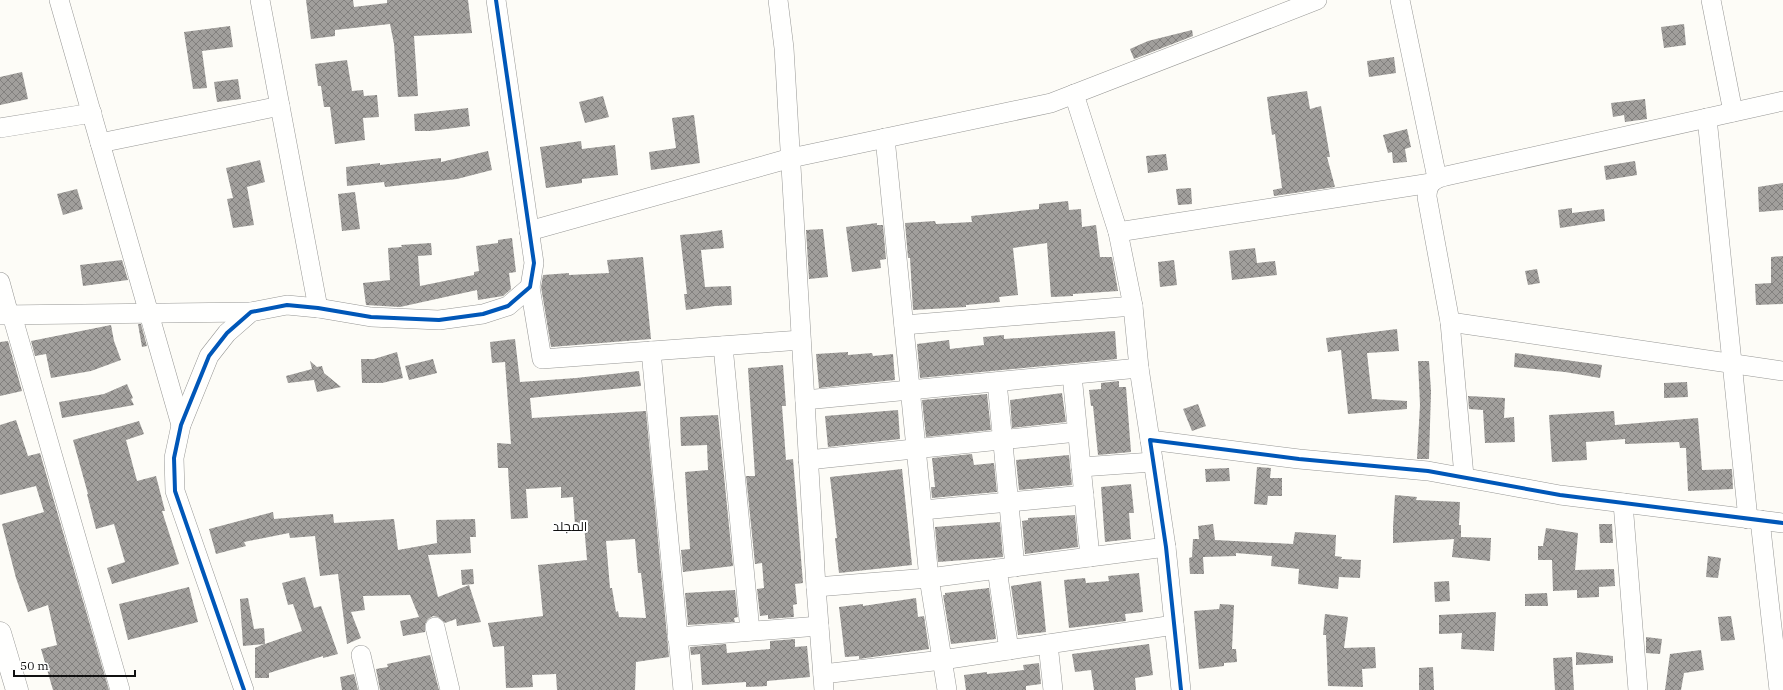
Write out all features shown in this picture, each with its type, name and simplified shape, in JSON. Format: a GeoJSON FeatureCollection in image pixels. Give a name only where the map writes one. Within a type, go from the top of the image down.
{"type":"FeatureCollection","features":[{"type":"Feature","properties":{"kind":"street"},"geometry":{"type":"LineString","coordinates":[[59,0],[181,424]]}},
{"type":"Feature","properties":{"kind":"street"},"geometry":{"type":"LineString","coordinates":[[260,0],[318,308]]}},
{"type":"Feature","properties":{"kind":"street"},"geometry":{"type":"LineString","coordinates":[[496,0],[534,263],[530,287],[542,359],[801,340]]}},
{"type":"Feature","properties":{"kind":"street"},"geometry":{"type":"LineString","coordinates":[[778,0],[784,48],[804,400],[824,682],[942,660],[1174,625]]}},
{"type":"Feature","properties":{"kind":"street"},"geometry":{"type":"LineString","coordinates":[[529,230],[790,158],[1051,103],[1317,0]]}},
{"type":"Feature","properties":{"kind":"street"},"geometry":{"type":"LineString","coordinates":[[1400,0],[1434,180],[1427,189],[1427,197],[1450,322],[1464,476]]}},
{"type":"Feature","properties":{"kind":"street"},"geometry":{"type":"LineString","coordinates":[[1711,0],[1733,112]]}},
{"type":"Feature","properties":{"kind":"street"},"geometry":{"type":"LineString","coordinates":[[1074,94],[1118,232],[1132,306],[1139,368],[1166,547],[1181,690]]}},
{"type":"Feature","properties":{"kind":"street"},"geometry":{"type":"LineString","coordinates":[[1118,232],[1434,180],[1783,101]]}},
{"type":"Feature","properties":{"kind":"street"},"geometry":{"type":"LineString","coordinates":[[100,143],[280,106]]}},
{"type":"Feature","properties":{"kind":"street"},"geometry":{"type":"LineString","coordinates":[[0,128],[92,113]]}},
{"type":"Feature","properties":{"kind":"street"},"geometry":{"type":"LineString","coordinates":[[1708,118],[1732,364],[1779,690]]}},
{"type":"Feature","properties":{"kind":"street"},"geometry":{"type":"LineString","coordinates":[[885,138],[930,578],[946,690]]}},
{"type":"Feature","properties":{"kind":"street"},"geometry":{"type":"LineString","coordinates":[[0,282],[7,315],[120,690]]}},
{"type":"Feature","properties":{"kind":"street"},"geometry":{"type":"LineString","coordinates":[[7,315],[250,312],[287,306],[318,308],[371,317],[439,320],[483,314],[508,306],[530,287]]}},
{"type":"Feature","properties":{"kind":"street"},"geometry":{"type":"LineString","coordinates":[[904,325],[1132,306]]}},
{"type":"Feature","properties":{"kind":"street"},"geometry":{"type":"LineString","coordinates":[[244,690],[175,491],[174,458],[181,424],[209,356],[227,333],[250,312]]}},
{"type":"Feature","properties":{"kind":"street"},"geometry":{"type":"LineString","coordinates":[[1450,322],[1783,371]]}},
{"type":"Feature","properties":{"kind":"street"},"geometry":{"type":"LineString","coordinates":[[723,346],[750,631]]}},
{"type":"Feature","properties":{"kind":"street"},"geometry":{"type":"LineString","coordinates":[[651,352],[682,690]]}},
{"type":"Feature","properties":{"kind":"street"},"geometry":{"type":"LineString","coordinates":[[804,400],[1139,368]]}},
{"type":"Feature","properties":{"kind":"street"},"geometry":{"type":"LineString","coordinates":[[1072,375],[1090,557]]}},
{"type":"Feature","properties":{"kind":"street"},"geometry":{"type":"LineString","coordinates":[[997,382],[1009,502],[1006,568],[1009,650]]}},
{"type":"Feature","properties":{"kind":"street"},"geometry":{"type":"LineString","coordinates":[[808,460],[1077,432]]}},
{"type":"Feature","properties":{"kind":"street"},"geometry":{"type":"LineString","coordinates":[[1150,440],[1300,459],[1428,471],[1464,476],[1560,495],[1783,523]]}},
{"type":"Feature","properties":{"kind":"street"},"geometry":{"type":"LineString","coordinates":[[1081,467],[1153,462]]}},
{"type":"Feature","properties":{"kind":"street"},"geometry":{"type":"LineString","coordinates":[[923,510],[1084,495]]}},
{"type":"Feature","properties":{"kind":"street"},"geometry":{"type":"LineString","coordinates":[[1622,503],[1638,690]]}},
{"type":"Feature","properties":{"kind":"street"},"geometry":{"type":"LineString","coordinates":[[816,586],[930,578],[1166,547]]}},
{"type":"Feature","properties":{"kind":"street"},"geometry":{"type":"LineString","coordinates":[[678,637],[819,626]]}},
{"type":"Feature","properties":{"kind":"street"},"geometry":{"type":"LineString","coordinates":[[435,627],[450,690]]}},
{"type":"Feature","properties":{"kind":"street"},"geometry":{"type":"LineString","coordinates":[[0,634],[17,690]]}},
{"type":"Feature","properties":{"kind":"street"},"geometry":{"type":"LineString","coordinates":[[1048,644],[1053,690]]}},
{"type":"Feature","properties":{"kind":"street"},"geometry":{"type":"LineString","coordinates":[[361,655],[369,690]]}},
{"type":"Feature","properties":{"kind":"building"},"geometry":{"type":"Polygon","coordinates":[[[306,0],[353,0],[354,7],[387,3],[387,0],[468,0],[472,33],[414,36],[418,96],[398,97],[394,44],[390,24],[335,30],[335,36],[311,39],[306,0]]]}},
{"type":"Feature","properties":{"kind":"building"},"geometry":{"type":"Polygon","coordinates":[[[1684,24],[1686,45],[1664,48],[1661,27],[1684,24]]]}},
{"type":"Feature","properties":{"kind":"building"},"geometry":{"type":"Polygon","coordinates":[[[230,26],[233,47],[202,51],[207,88],[193,89],[184,32],[230,26]]]}},
{"type":"Feature","properties":{"kind":"building"},"geometry":{"type":"Polygon","coordinates":[[[1192,30],[1193,36],[1134,59],[1130,49],[1148,41],[1192,30]]]}},
{"type":"Feature","properties":{"kind":"building"},"geometry":{"type":"Polygon","coordinates":[[[1394,57],[1396,73],[1369,77],[1367,61],[1394,57]]]}},
{"type":"Feature","properties":{"kind":"building"},"geometry":{"type":"Polygon","coordinates":[[[347,60],[352,91],[363,90],[364,96],[377,95],[379,117],[363,118],[365,140],[335,144],[330,107],[324,107],[321,86],[318,86],[315,64],[347,60]]]}},
{"type":"Feature","properties":{"kind":"building"},"geometry":{"type":"Polygon","coordinates":[[[22,72],[28,99],[0,105],[0,77],[22,72]]]}},
{"type":"Feature","properties":{"kind":"building"},"geometry":{"type":"Polygon","coordinates":[[[238,79],[241,99],[217,102],[214,82],[238,79]]]}},
{"type":"Feature","properties":{"kind":"building"},"geometry":{"type":"Polygon","coordinates":[[[1307,91],[1310,109],[1321,106],[1330,157],[1327,157],[1335,187],[1274,196],[1273,190],[1282,188],[1275,134],[1272,135],[1267,97],[1307,91]]]}},
{"type":"Feature","properties":{"kind":"building"},"geometry":{"type":"Polygon","coordinates":[[[603,96],[609,117],[585,123],[579,102],[603,96]]]}},
{"type":"Feature","properties":{"kind":"building"},"geometry":{"type":"Polygon","coordinates":[[[1645,99],[1647,119],[1625,122],[1624,115],[1613,117],[1611,103],[1645,99]]]}},
{"type":"Feature","properties":{"kind":"building"},"geometry":{"type":"Polygon","coordinates":[[[468,108],[470,126],[430,131],[415,131],[414,114],[468,108]]]}},
{"type":"Feature","properties":{"kind":"building"},"geometry":{"type":"Polygon","coordinates":[[[694,115],[700,163],[651,170],[649,152],[676,148],[672,118],[694,115]]]}},
{"type":"Feature","properties":{"kind":"building"},"geometry":{"type":"Polygon","coordinates":[[[1407,129],[1411,147],[1405,149],[1407,162],[1393,163],[1392,152],[1388,153],[1383,135],[1407,129]]]}},
{"type":"Feature","properties":{"kind":"building"},"geometry":{"type":"Polygon","coordinates":[[[581,141],[582,149],[615,145],[618,175],[582,179],[582,183],[546,188],[540,147],[581,141]]]}},
{"type":"Feature","properties":{"kind":"building"},"geometry":{"type":"Polygon","coordinates":[[[488,151],[492,170],[457,179],[385,187],[384,182],[347,186],[346,167],[380,163],[380,165],[441,158],[441,162],[488,151]]]}},
{"type":"Feature","properties":{"kind":"building"},"geometry":{"type":"Polygon","coordinates":[[[1166,154],[1168,170],[1148,173],[1146,156],[1166,154]]]}},
{"type":"Feature","properties":{"kind":"building"},"geometry":{"type":"Polygon","coordinates":[[[260,160],[265,182],[247,187],[254,225],[233,228],[227,199],[233,198],[226,168],[260,160]]]}},
{"type":"Feature","properties":{"kind":"building"},"geometry":{"type":"Polygon","coordinates":[[[1635,161],[1637,175],[1606,180],[1604,166],[1635,161]]]}},
{"type":"Feature","properties":{"kind":"building"},"geometry":{"type":"Polygon","coordinates":[[[1783,183],[1783,210],[1759,212],[1758,187],[1783,183]]]}},
{"type":"Feature","properties":{"kind":"building"},"geometry":{"type":"Polygon","coordinates":[[[1191,188],[1192,204],[1178,205],[1176,189],[1191,188]]]}},
{"type":"Feature","properties":{"kind":"building"},"geometry":{"type":"Polygon","coordinates":[[[77,189],[83,209],[63,215],[57,194],[77,189]]]}},
{"type":"Feature","properties":{"kind":"building"},"geometry":{"type":"Polygon","coordinates":[[[355,192],[360,229],[342,231],[338,194],[355,192]]]}},
{"type":"Feature","properties":{"kind":"building"},"geometry":{"type":"Polygon","coordinates":[[[1068,201],[1069,210],[1081,209],[1082,227],[1096,225],[1100,257],[1112,257],[1118,291],[1051,297],[1047,243],[1013,248],[1018,295],[999,297],[1000,302],[966,305],[966,307],[913,310],[910,258],[908,258],[905,223],[935,221],[936,224],[972,222],[971,216],[1039,209],[1039,204],[1068,201]]]}},
{"type":"Feature","properties":{"kind":"building"},"geometry":{"type":"Polygon","coordinates":[[[1572,208],[1572,213],[1604,209],[1605,221],[1560,228],[1558,210],[1572,208]]]}},
{"type":"Feature","properties":{"kind":"building"},"geometry":{"type":"Polygon","coordinates":[[[877,223],[877,225],[883,225],[886,259],[880,260],[881,268],[852,272],[846,227],[877,223]]]}},
{"type":"Feature","properties":{"kind":"building"},"geometry":{"type":"Polygon","coordinates":[[[823,229],[828,277],[809,279],[806,230],[823,229]]]}},
{"type":"Feature","properties":{"kind":"building"},"geometry":{"type":"Polygon","coordinates":[[[722,230],[724,248],[701,250],[705,287],[731,286],[732,305],[686,310],[684,294],[687,294],[680,235],[722,230]]]}},
{"type":"Feature","properties":{"kind":"building"},"geometry":{"type":"Polygon","coordinates":[[[512,238],[516,272],[509,273],[511,289],[503,296],[478,300],[477,290],[400,307],[366,305],[363,283],[390,280],[388,248],[402,247],[401,245],[431,243],[432,255],[418,256],[420,286],[474,275],[474,272],[479,271],[476,246],[498,243],[498,240],[512,238]]]}},
{"type":"Feature","properties":{"kind":"building"},"geometry":{"type":"Polygon","coordinates":[[[1255,248],[1257,263],[1275,261],[1277,275],[1232,280],[1229,251],[1255,248]]]}},
{"type":"Feature","properties":{"kind":"building"},"geometry":{"type":"Polygon","coordinates":[[[1783,256],[1783,304],[1756,305],[1755,284],[1771,283],[1771,257],[1783,256]]]}},
{"type":"Feature","properties":{"kind":"building"},"geometry":{"type":"Polygon","coordinates":[[[643,257],[651,339],[551,347],[541,287],[543,275],[569,273],[569,275],[609,273],[607,260],[643,257]]]}},
{"type":"Feature","properties":{"kind":"building"},"geometry":{"type":"Polygon","coordinates":[[[122,260],[128,280],[83,286],[80,265],[122,260]]]}},
{"type":"Feature","properties":{"kind":"building"},"geometry":{"type":"Polygon","coordinates":[[[1174,260],[1177,285],[1160,287],[1158,262],[1174,260]]]}},
{"type":"Feature","properties":{"kind":"building"},"geometry":{"type":"Polygon","coordinates":[[[1537,269],[1540,283],[1528,285],[1525,271],[1537,269]]]}},
{"type":"Feature","properties":{"kind":"building"},"geometry":{"type":"Polygon","coordinates":[[[138,324],[141,324],[147,346],[142,347],[138,324]]]}},
{"type":"Feature","properties":{"kind":"building"},"geometry":{"type":"Polygon","coordinates":[[[111,325],[114,341],[121,360],[91,371],[51,378],[46,354],[35,356],[31,341],[111,325]]]}},
{"type":"Feature","properties":{"kind":"building"},"geometry":{"type":"Polygon","coordinates":[[[1397,329],[1399,351],[1367,353],[1372,399],[1407,401],[1407,409],[1348,414],[1341,350],[1328,352],[1326,338],[1397,329]]]}},
{"type":"Feature","properties":{"kind":"building"},"geometry":{"type":"Polygon","coordinates":[[[1115,331],[1117,359],[920,378],[917,344],[949,340],[950,349],[984,345],[983,337],[1004,335],[1004,339],[1115,331]]]}},
{"type":"Feature","properties":{"kind":"building"},"geometry":{"type":"Polygon","coordinates":[[[515,339],[520,382],[639,371],[641,386],[530,398],[532,418],[646,411],[669,657],[636,662],[635,690],[557,690],[556,674],[532,675],[533,687],[506,688],[504,646],[493,647],[488,623],[543,616],[538,565],[587,560],[584,524],[575,525],[573,497],[561,498],[561,487],[526,489],[528,518],[511,519],[508,468],[498,468],[497,443],[511,444],[505,362],[492,363],[490,342],[515,339]],[[635,539],[606,541],[610,588],[612,588],[616,612],[618,611],[619,617],[646,618],[641,573],[638,573],[635,539]]]}},
{"type":"Feature","properties":{"kind":"building"},"geometry":{"type":"Polygon","coordinates":[[[8,341],[22,391],[0,396],[0,342],[8,341]]]}},
{"type":"Feature","properties":{"kind":"building"},"geometry":{"type":"Polygon","coordinates":[[[397,352],[403,378],[382,383],[362,383],[361,359],[374,359],[397,352]]]}},
{"type":"Feature","properties":{"kind":"building"},"geometry":{"type":"Polygon","coordinates":[[[848,352],[848,355],[872,353],[873,356],[893,354],[895,380],[819,388],[816,354],[848,352]]]}},
{"type":"Feature","properties":{"kind":"building"},"geometry":{"type":"Polygon","coordinates":[[[1515,353],[1602,365],[1600,378],[1565,372],[1514,367],[1515,353]]]}},
{"type":"Feature","properties":{"kind":"building"},"geometry":{"type":"Polygon","coordinates":[[[433,359],[437,373],[409,380],[405,366],[433,359]]]}},
{"type":"Feature","properties":{"kind":"building"},"geometry":{"type":"Polygon","coordinates":[[[310,361],[317,367],[322,366],[324,373],[341,387],[317,392],[314,380],[288,383],[286,376],[312,369],[310,361]]]}},
{"type":"Feature","properties":{"kind":"building"},"geometry":{"type":"Polygon","coordinates":[[[1418,361],[1429,361],[1431,391],[1429,459],[1417,459],[1420,405],[1418,361]]]}},
{"type":"Feature","properties":{"kind":"building"},"geometry":{"type":"Polygon","coordinates":[[[783,365],[786,406],[782,406],[786,460],[793,459],[803,583],[795,584],[797,604],[793,605],[794,617],[768,619],[768,615],[760,616],[757,589],[764,588],[762,563],[755,564],[746,476],[755,476],[748,368],[783,365]]]}},
{"type":"Feature","properties":{"kind":"building"},"geometry":{"type":"Polygon","coordinates":[[[1119,381],[1119,387],[1126,387],[1131,452],[1098,455],[1093,406],[1091,406],[1089,390],[1101,389],[1101,383],[1119,381]]]}},
{"type":"Feature","properties":{"kind":"building"},"geometry":{"type":"Polygon","coordinates":[[[1687,382],[1688,397],[1664,398],[1664,383],[1687,382]]]}},
{"type":"Feature","properties":{"kind":"building"},"geometry":{"type":"Polygon","coordinates":[[[127,384],[133,398],[131,399],[134,405],[62,418],[59,402],[104,394],[127,384]]]}},
{"type":"Feature","properties":{"kind":"building"},"geometry":{"type":"Polygon","coordinates":[[[1062,393],[1066,422],[1012,428],[1010,400],[1062,393]]]}},
{"type":"Feature","properties":{"kind":"building"},"geometry":{"type":"Polygon","coordinates":[[[987,394],[991,430],[926,437],[922,400],[987,394]]]}},
{"type":"Feature","properties":{"kind":"building"},"geometry":{"type":"Polygon","coordinates":[[[1468,396],[1505,398],[1504,418],[1514,417],[1515,442],[1485,443],[1483,410],[1469,409],[1468,396]]]}},
{"type":"Feature","properties":{"kind":"building"},"geometry":{"type":"Polygon","coordinates":[[[1198,404],[1206,426],[1192,431],[1183,409],[1198,404]]]}},
{"type":"Feature","properties":{"kind":"building"},"geometry":{"type":"Polygon","coordinates":[[[898,410],[900,439],[828,447],[825,416],[898,410]]]}},
{"type":"Feature","properties":{"kind":"building"},"geometry":{"type":"Polygon","coordinates":[[[1614,411],[1615,425],[1698,418],[1702,470],[1732,469],[1733,489],[1688,491],[1686,448],[1680,448],[1679,442],[1625,444],[1625,439],[1586,442],[1587,460],[1552,462],[1549,415],[1614,411]]]}},
{"type":"Feature","properties":{"kind":"building"},"geometry":{"type":"Polygon","coordinates":[[[718,415],[733,566],[683,572],[681,550],[690,549],[685,472],[708,470],[707,445],[681,446],[680,417],[718,415]]]}},
{"type":"Feature","properties":{"kind":"building"},"geometry":{"type":"Polygon","coordinates":[[[16,420],[28,456],[40,453],[109,690],[53,690],[41,649],[57,645],[48,605],[28,612],[16,578],[2,524],[44,512],[36,486],[0,495],[0,425],[16,420]]]}},
{"type":"Feature","properties":{"kind":"building"},"geometry":{"type":"Polygon","coordinates":[[[139,421],[144,434],[126,440],[137,481],[156,476],[165,511],[162,511],[179,564],[112,584],[107,568],[125,562],[114,524],[96,529],[73,440],[139,421]]]}},
{"type":"Feature","properties":{"kind":"building"},"geometry":{"type":"Polygon","coordinates":[[[972,454],[974,465],[994,463],[997,492],[932,498],[931,487],[935,487],[932,458],[972,454]]]}},
{"type":"Feature","properties":{"kind":"building"},"geometry":{"type":"Polygon","coordinates":[[[1069,455],[1072,485],[1019,490],[1016,460],[1069,455]]]}},
{"type":"Feature","properties":{"kind":"building"},"geometry":{"type":"Polygon","coordinates":[[[1257,467],[1271,468],[1270,478],[1282,478],[1282,496],[1268,496],[1267,505],[1254,504],[1257,467]]]}},
{"type":"Feature","properties":{"kind":"building"},"geometry":{"type":"Polygon","coordinates":[[[1229,468],[1230,481],[1206,482],[1205,469],[1229,468]]]}},
{"type":"Feature","properties":{"kind":"building"},"geometry":{"type":"Polygon","coordinates":[[[902,469],[912,565],[839,573],[835,538],[837,538],[830,477],[902,469]]]}},
{"type":"Feature","properties":{"kind":"building"},"geometry":{"type":"Polygon","coordinates":[[[1131,484],[1134,513],[1129,513],[1131,539],[1105,542],[1101,487],[1131,484]]]}},
{"type":"Feature","properties":{"kind":"building"},"geometry":{"type":"Polygon","coordinates":[[[1395,495],[1417,497],[1416,500],[1460,502],[1459,525],[1461,525],[1461,537],[1491,538],[1490,561],[1452,557],[1454,539],[1393,543],[1395,495]]]}},
{"type":"Feature","properties":{"kind":"building"},"geometry":{"type":"Polygon","coordinates":[[[273,512],[274,519],[333,514],[334,523],[394,519],[398,550],[437,543],[436,520],[475,519],[476,537],[470,537],[471,553],[428,555],[438,597],[469,585],[481,622],[457,626],[456,619],[445,623],[438,617],[433,616],[428,619],[425,624],[425,632],[403,636],[400,621],[419,617],[410,595],[363,596],[365,610],[351,612],[361,638],[347,644],[338,574],[320,576],[315,536],[290,538],[289,533],[244,542],[246,546],[216,554],[209,529],[273,512]]]}},
{"type":"Feature","properties":{"kind":"building"},"geometry":{"type":"Polygon","coordinates":[[[1075,515],[1078,547],[1025,554],[1022,521],[1028,520],[1028,518],[1075,515]]]}},
{"type":"Feature","properties":{"kind":"building"},"geometry":{"type":"Polygon","coordinates":[[[1000,522],[1003,557],[938,562],[935,527],[1000,522]]]}},
{"type":"Feature","properties":{"kind":"building"},"geometry":{"type":"Polygon","coordinates":[[[1213,524],[1215,540],[1293,544],[1295,532],[1336,535],[1335,556],[1342,557],[1341,559],[1361,560],[1360,578],[1339,577],[1338,589],[1298,584],[1299,569],[1271,566],[1272,556],[1236,553],[1236,556],[1203,557],[1204,574],[1190,574],[1189,558],[1192,557],[1193,539],[1199,539],[1198,526],[1213,524]]]}},
{"type":"Feature","properties":{"kind":"building"},"geometry":{"type":"Polygon","coordinates":[[[1599,524],[1612,524],[1613,543],[1600,543],[1599,524]]]}},
{"type":"Feature","properties":{"kind":"building"},"geometry":{"type":"Polygon","coordinates":[[[1546,528],[1578,533],[1575,570],[1614,569],[1615,586],[1599,587],[1599,597],[1577,598],[1577,590],[1553,591],[1552,560],[1538,560],[1538,546],[1543,546],[1546,528]]]}},
{"type":"Feature","properties":{"kind":"building"},"geometry":{"type":"Polygon","coordinates":[[[1708,556],[1721,558],[1718,578],[1706,577],[1708,556]]]}},
{"type":"Feature","properties":{"kind":"building"},"geometry":{"type":"Polygon","coordinates":[[[473,569],[474,584],[462,585],[461,570],[473,569]]]}},
{"type":"Feature","properties":{"kind":"building"},"geometry":{"type":"Polygon","coordinates":[[[1139,573],[1143,612],[1125,614],[1126,621],[1069,628],[1064,580],[1085,578],[1086,583],[1109,581],[1108,576],[1139,573]]]}},
{"type":"Feature","properties":{"kind":"building"},"geometry":{"type":"Polygon","coordinates":[[[305,577],[314,608],[321,606],[338,654],[323,658],[323,656],[269,673],[269,678],[255,678],[255,648],[264,644],[243,646],[240,599],[248,598],[254,629],[264,628],[265,644],[302,631],[293,604],[288,605],[282,583],[305,577]]]}},
{"type":"Feature","properties":{"kind":"building"},"geometry":{"type":"Polygon","coordinates":[[[1041,581],[1046,632],[1018,635],[1011,586],[1041,581]]]}},
{"type":"Feature","properties":{"kind":"building"},"geometry":{"type":"Polygon","coordinates":[[[1449,581],[1450,601],[1435,602],[1434,582],[1449,581]]]}},
{"type":"Feature","properties":{"kind":"building"},"geometry":{"type":"Polygon","coordinates":[[[189,587],[198,622],[128,640],[119,604],[189,587]]]}},
{"type":"Feature","properties":{"kind":"building"},"geometry":{"type":"Polygon","coordinates":[[[989,588],[996,639],[951,644],[943,595],[945,595],[945,593],[989,588]]]}},
{"type":"Feature","properties":{"kind":"building"},"geometry":{"type":"Polygon","coordinates":[[[735,590],[738,617],[734,618],[735,622],[688,625],[685,593],[735,590]]]}},
{"type":"Feature","properties":{"kind":"building"},"geometry":{"type":"Polygon","coordinates":[[[1547,593],[1548,606],[1525,606],[1525,594],[1547,593]]]}},
{"type":"Feature","properties":{"kind":"building"},"geometry":{"type":"Polygon","coordinates":[[[916,598],[918,617],[924,616],[929,649],[859,659],[859,656],[845,657],[839,607],[863,604],[863,606],[916,598]]]}},
{"type":"Feature","properties":{"kind":"building"},"geometry":{"type":"Polygon","coordinates":[[[1220,604],[1234,605],[1232,649],[1236,649],[1237,662],[1224,663],[1224,666],[1199,669],[1194,611],[1219,609],[1220,604]]]}},
{"type":"Feature","properties":{"kind":"building"},"geometry":{"type":"Polygon","coordinates":[[[1496,612],[1494,651],[1461,649],[1462,633],[1439,634],[1439,615],[1496,612]]]}},
{"type":"Feature","properties":{"kind":"building"},"geometry":{"type":"Polygon","coordinates":[[[1325,614],[1348,617],[1344,648],[1375,647],[1376,668],[1362,669],[1363,687],[1328,686],[1326,635],[1323,635],[1325,614]]]}},
{"type":"Feature","properties":{"kind":"building"},"geometry":{"type":"Polygon","coordinates":[[[1731,616],[1735,640],[1721,641],[1718,617],[1731,616]]]}},
{"type":"Feature","properties":{"kind":"building"},"geometry":{"type":"Polygon","coordinates":[[[1646,637],[1662,639],[1660,654],[1646,653],[1646,637]]]}},
{"type":"Feature","properties":{"kind":"building"},"geometry":{"type":"Polygon","coordinates":[[[795,639],[795,647],[807,646],[810,677],[767,681],[767,686],[746,687],[746,682],[702,685],[700,654],[691,655],[690,647],[726,644],[727,653],[770,649],[770,641],[795,639]]]}},
{"type":"Feature","properties":{"kind":"building"},"geometry":{"type":"Polygon","coordinates":[[[1149,644],[1153,675],[1135,678],[1136,690],[1094,690],[1091,670],[1075,672],[1072,654],[1149,644]]]}},
{"type":"Feature","properties":{"kind":"building"},"geometry":{"type":"Polygon","coordinates":[[[1701,650],[1704,670],[1684,673],[1681,690],[1665,690],[1670,654],[1701,650]]]}},
{"type":"Feature","properties":{"kind":"building"},"geometry":{"type":"Polygon","coordinates":[[[1576,652],[1613,656],[1613,663],[1576,665],[1576,652]]]}},
{"type":"Feature","properties":{"kind":"building"},"geometry":{"type":"Polygon","coordinates":[[[430,655],[439,690],[380,690],[376,669],[388,667],[387,664],[430,655]]]}},
{"type":"Feature","properties":{"kind":"building"},"geometry":{"type":"Polygon","coordinates":[[[1572,657],[1574,690],[1555,690],[1553,658],[1572,657]]]}},
{"type":"Feature","properties":{"kind":"building"},"geometry":{"type":"Polygon","coordinates":[[[1039,663],[1041,684],[1026,686],[1026,690],[966,690],[964,675],[1024,670],[1023,665],[1039,663]]]}},
{"type":"Feature","properties":{"kind":"building"},"geometry":{"type":"Polygon","coordinates":[[[1433,667],[1434,690],[1419,690],[1419,668],[1433,667]]]}},
{"type":"Feature","properties":{"kind":"building"},"geometry":{"type":"Polygon","coordinates":[[[354,674],[358,690],[342,690],[340,677],[354,674]]]}},
{"type":"Feature","properties":{"kind":"cycle path"},"geometry":{"type":"LineString","coordinates":[[244,690],[175,491],[174,458],[181,425],[209,356],[227,333],[251,312],[287,305],[318,308],[371,317],[439,320],[483,314],[508,306],[530,287],[534,263],[496,0]]}},
{"type":"Feature","properties":{"kind":"cycle path"},"geometry":{"type":"LineString","coordinates":[[1181,690],[1166,547],[1150,440],[1299,459],[1428,471],[1560,495],[1783,523]]}},
{"type":"Feature","properties":{"kind":"district","name":"المجلد"},"geometry":{"type":"Point","coordinates":[570,526]}}]}
